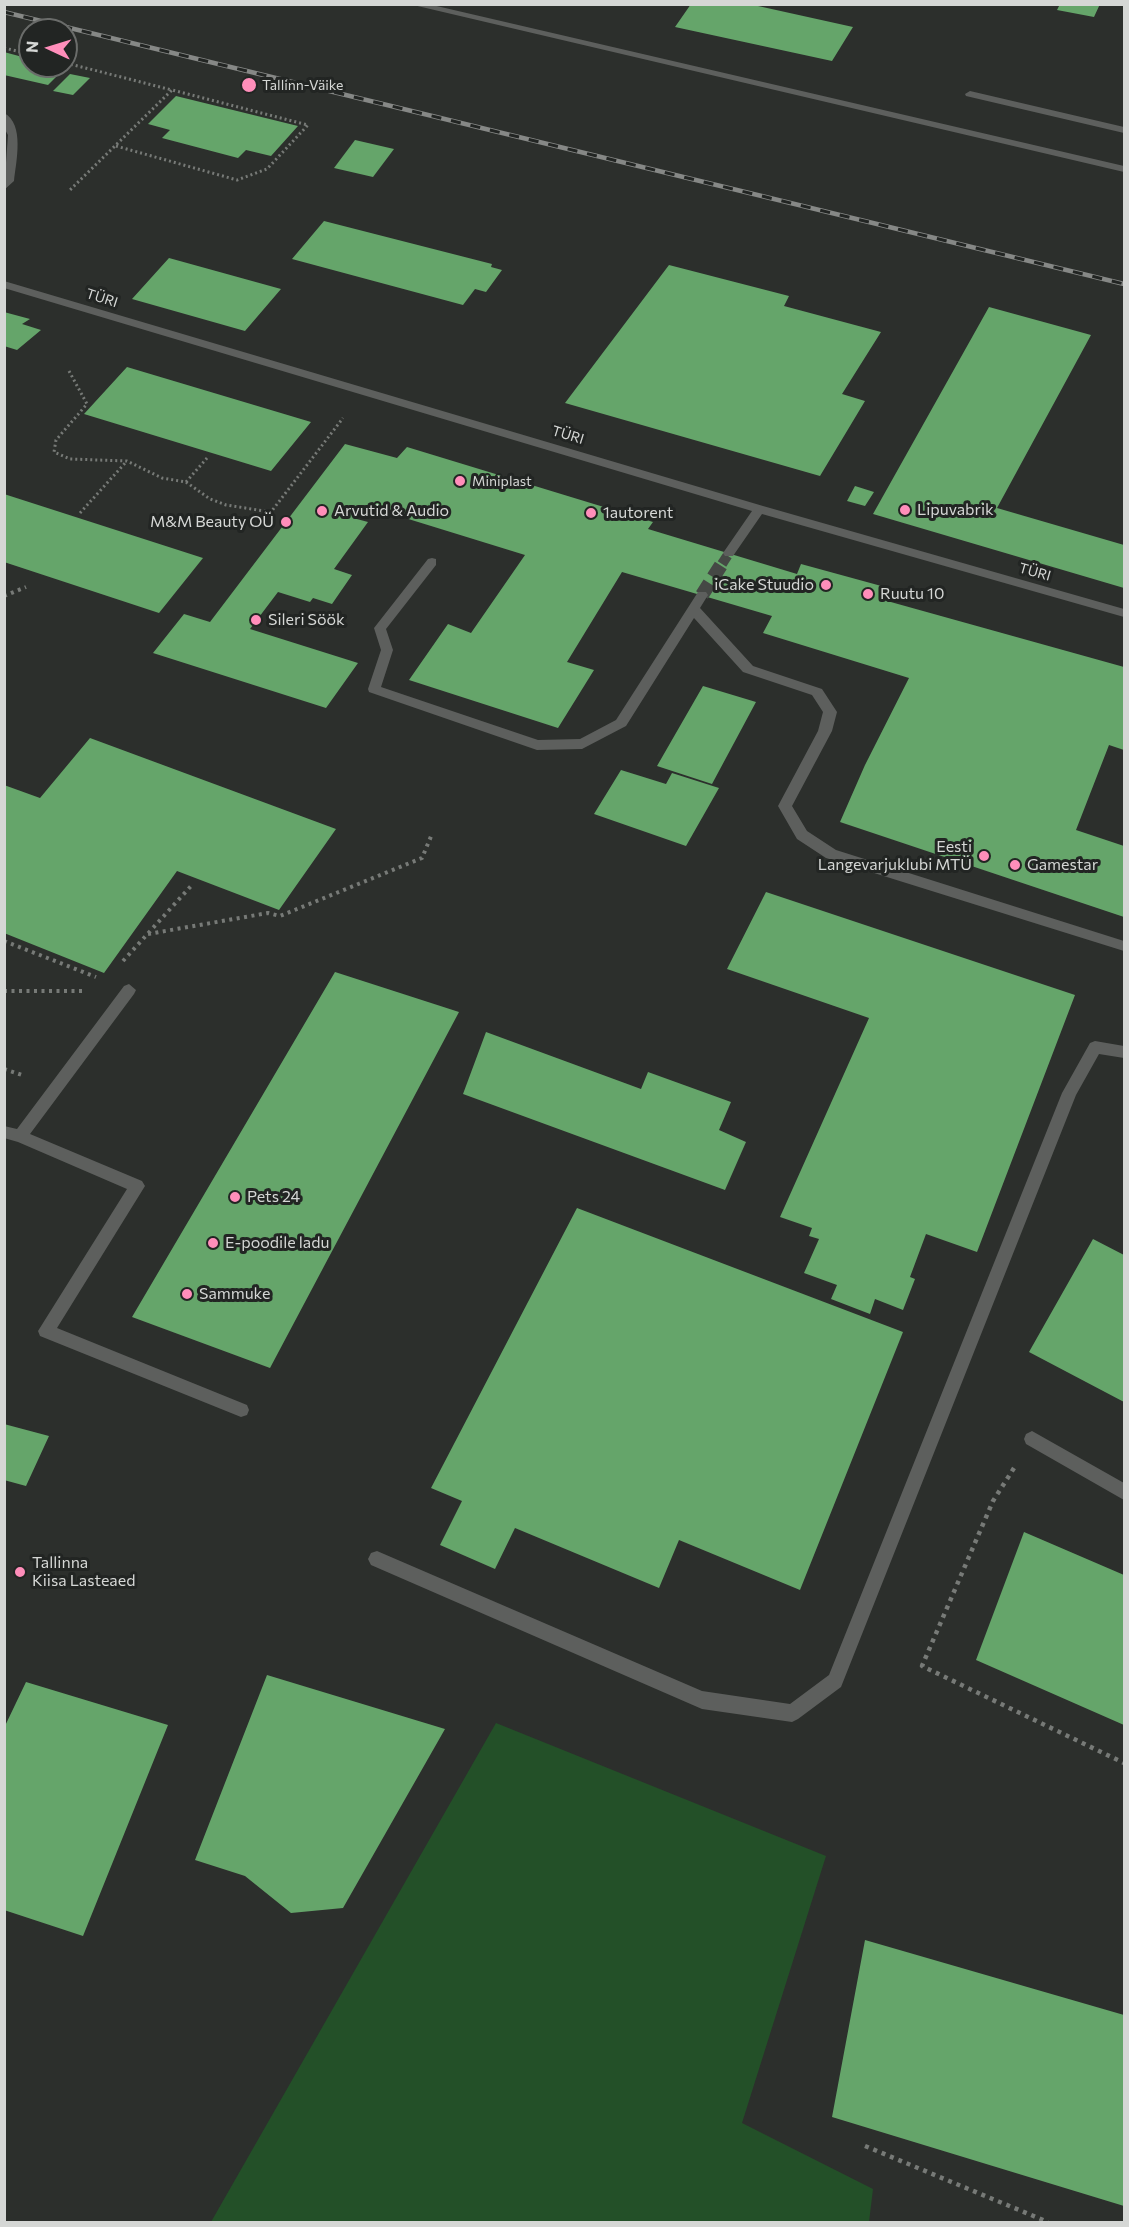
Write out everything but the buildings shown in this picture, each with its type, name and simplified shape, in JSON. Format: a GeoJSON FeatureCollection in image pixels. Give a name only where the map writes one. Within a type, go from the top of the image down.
{"type":"FeatureCollection","features":[{"type":"Feature","properties":{"kind":"street"},"geometry":{"type":"LineString","coordinates":[[413,4],[1125,169]]}},
{"type":"Feature","properties":{"kind":"street"},"geometry":{"type":"LineString","coordinates":[[970,94],[1125,130]]}},
{"type":"Feature","properties":{"kind":"street"},"geometry":{"type":"LineString","coordinates":[[4,116],[13,135],[9,182],[4,187]]}},
{"type":"Feature","properties":{"kind":"street","name":"TÜRI"},"geometry":{"type":"LineString","coordinates":[[4,284],[759,509],[1125,613]]}},
{"type":"Feature","properties":{"kind":"street"},"geometry":{"type":"LineString","coordinates":[[729,553],[759,509]]}},
{"type":"Feature","properties":{"kind":"street"},"geometry":{"type":"LineString","coordinates":[[432,561],[380,628],[387,650],[374,689],[537,745],[582,744],[621,723],[702,595]]}},
{"type":"Feature","properties":{"kind":"street"},"geometry":{"type":"LineString","coordinates":[[693,609],[748,669],[817,692],[830,712],[825,731],[786,806],[802,835],[831,854],[1125,946]]}},
{"type":"Feature","properties":{"kind":"street"},"geometry":{"type":"LineString","coordinates":[[129,990],[12,1134],[137,1186],[46,1331],[241,1410]]}},
{"type":"Feature","properties":{"kind":"street"},"geometry":{"type":"LineString","coordinates":[[376,1559],[702,1700],[792,1713],[835,1682],[1069,1093],[1095,1047],[1125,1052]]}},
{"type":"Feature","properties":{"kind":"street"},"geometry":{"type":"LineString","coordinates":[[1032,1439],[1125,1492]]}},
{"type":"Feature","properties":{"kind":"path"},"geometry":{"type":"LineString","coordinates":[[78,66],[308,125],[267,168],[237,180],[116,146]]}},
{"type":"Feature","properties":{"kind":"path"},"geometry":{"type":"LineString","coordinates":[[70,190],[172,90]]}},
{"type":"Feature","properties":{"kind":"path"},"geometry":{"type":"LineString","coordinates":[[69,371],[87,404],[56,440],[54,452],[70,459],[127,461],[162,478],[186,482],[210,499],[226,506],[271,512],[364,391]]}},
{"type":"Feature","properties":{"kind":"path"},"geometry":{"type":"LineString","coordinates":[[186,482],[207,458]]}},
{"type":"Feature","properties":{"kind":"path"},"geometry":{"type":"LineString","coordinates":[[80,513],[127,461]]}},
{"type":"Feature","properties":{"kind":"path"},"geometry":{"type":"LineString","coordinates":[[4,596],[26,587]]}},
{"type":"Feature","properties":{"kind":"path"},"geometry":{"type":"LineString","coordinates":[[148,934],[268,913],[280,916],[422,858],[432,834]]}},
{"type":"Feature","properties":{"kind":"path"},"geometry":{"type":"LineString","coordinates":[[4,941],[129,990]]}},
{"type":"Feature","properties":{"kind":"path"},"geometry":{"type":"LineString","coordinates":[[4,991],[87,991]]}},
{"type":"Feature","properties":{"kind":"path"},"geometry":{"type":"LineString","coordinates":[[4,1069],[31,1078]]}},
{"type":"Feature","properties":{"kind":"path"},"geometry":{"type":"LineString","coordinates":[[1032,1439],[993,1501],[922,1666],[1125,1763]]}},
{"type":"Feature","properties":{"kind":"path"},"geometry":{"type":"LineString","coordinates":[[865,2146],[1048,2223]]}},
{"type":"Feature","properties":{"kind":"green space"},"geometry":{"type":"Polygon","coordinates":[[[496,1723],[826,1856],[742,2123],[873,2189],[869,2222],[211,2222],[496,1723]]]}},
{"type":"Feature","properties":{"kind":"tunnel"},"geometry":{"type":"LineString","coordinates":[[722,564],[729,553]]}},
{"type":"Feature","properties":{"kind":"tunnel"},"geometry":{"type":"LineString","coordinates":[[702,595],[723,562]]}},
{"type":"Feature","properties":{"kind":"railway"},"geometry":{"type":"LineString","coordinates":[[4,12],[1124,284]]}},
{"type":"Feature","properties":{"kind":"place","name":"Tallinn-Väike"},"geometry":{"type":"Point","coordinates":[249,85]}},
{"type":"Feature","properties":{"kind":"place","name":"Miniplast"},"geometry":{"type":"Point","coordinates":[460,481]}},
{"type":"Feature","properties":{"kind":"place","name":"Lipuvabrik"},"geometry":{"type":"Point","coordinates":[905,510]}},
{"type":"Feature","properties":{"kind":"place","name":"Arvutid & Audio"},"geometry":{"type":"Point","coordinates":[322,511]}},
{"type":"Feature","properties":{"kind":"place","name":"1autorent"},"geometry":{"type":"Point","coordinates":[591,513]}},
{"type":"Feature","properties":{"kind":"place","name":"M&M Beauty OÜ"},"geometry":{"type":"Point","coordinates":[286,522]}},
{"type":"Feature","properties":{"kind":"place","name":"iCake Stuudio"},"geometry":{"type":"Point","coordinates":[826,585]}},
{"type":"Feature","properties":{"kind":"place","name":"Ruutu 10"},"geometry":{"type":"Point","coordinates":[868,594]}},
{"type":"Feature","properties":{"kind":"place","name":"Sileri Söök"},"geometry":{"type":"Point","coordinates":[256,620]}},
{"type":"Feature","properties":{"kind":"place","name":"Eesti Langevarjuklubi MTÜ"},"geometry":{"type":"Point","coordinates":[984,856]}},
{"type":"Feature","properties":{"kind":"place","name":"Gamestar"},"geometry":{"type":"Point","coordinates":[1015,865]}},
{"type":"Feature","properties":{"kind":"place","name":"Pets 24"},"geometry":{"type":"Point","coordinates":[235,1197]}},
{"type":"Feature","properties":{"kind":"place","name":"E-poodile ladu"},"geometry":{"type":"Point","coordinates":[213,1243]}},
{"type":"Feature","properties":{"kind":"place","name":"Sammuke"},"geometry":{"type":"Point","coordinates":[187,1294]}},
{"type":"Feature","properties":{"kind":"place","name":"Tallinna Kiisa Lasteaed"},"geometry":{"type":"Point","coordinates":[20,1572]}}]}
